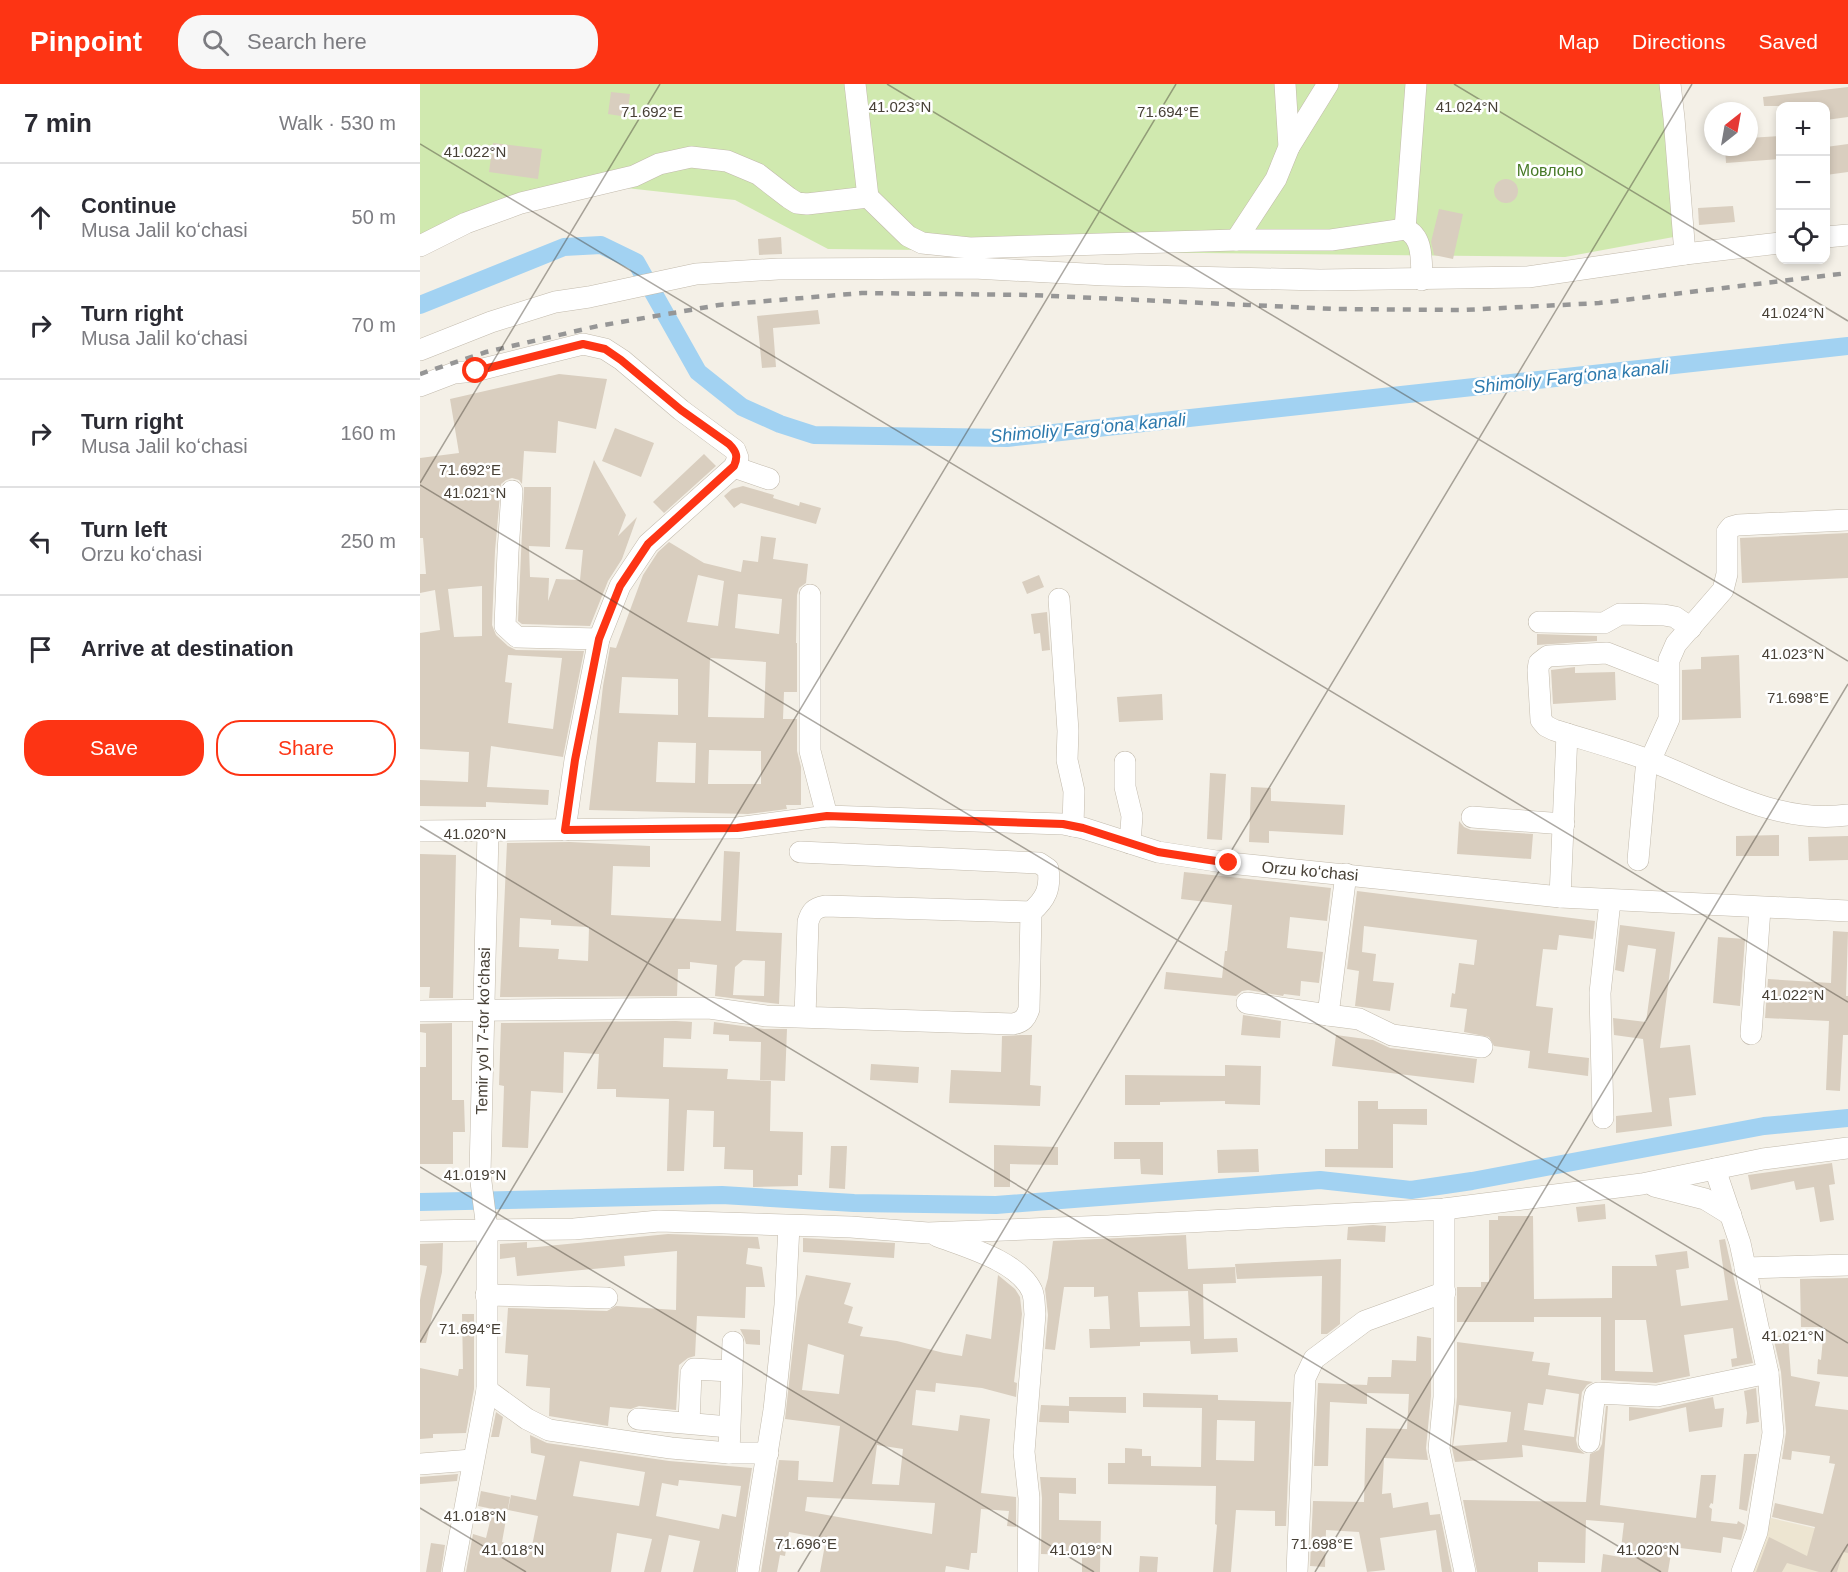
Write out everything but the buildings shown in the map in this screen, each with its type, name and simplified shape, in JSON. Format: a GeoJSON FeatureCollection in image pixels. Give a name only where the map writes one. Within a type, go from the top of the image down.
{"type":"FeatureCollection","features":[{"type":"Feature","properties":{"kind":"street"},"geometry":{"type":"LineString","coordinates":[[855,84],[868,197],[908,236],[922,243],[970,248],[1236,240],[1331,240],[1405,229],[1416,236],[1419,242],[1422,280]]}},
{"type":"Feature","properties":{"kind":"street"},"geometry":{"type":"LineString","coordinates":[[1285,84],[1289,147]]}},
{"type":"Feature","properties":{"kind":"street"},"geometry":{"type":"LineString","coordinates":[[1236,240],[1276,179],[1289,147],[1328,84]]}},
{"type":"Feature","properties":{"kind":"street"},"geometry":{"type":"LineString","coordinates":[[1405,229],[1416,84]]}},
{"type":"Feature","properties":{"kind":"street"},"geometry":{"type":"LineString","coordinates":[[1670,84],[1685,254]]}},
{"type":"Feature","properties":{"kind":"street"},"geometry":{"type":"LineString","coordinates":[[420,246],[466,223],[521,203],[634,176],[659,164],[691,157],[727,160],[758,174],[797,203],[807,204],[868,197]]}},
{"type":"Feature","properties":{"kind":"street"},"geometry":{"type":"LineString","coordinates":[[1830,237],[1848,235]]}},
{"type":"Feature","properties":{"kind":"street"},"geometry":{"type":"LineString","coordinates":[[420,350],[491,322],[555,302],[696,274],[778,269],[974,268],[1115,275],[1422,280],[1528,277],[1776,243]]}},
{"type":"Feature","properties":{"kind":"street"},"geometry":{"type":"LineString","coordinates":[[420,386],[454,373],[476,371],[583,344],[605,349],[621,360],[681,410],[729,444],[735,450],[738,458],[734,466],[648,544],[620,586],[599,639],[575,760],[565,830]]}},
{"type":"Feature","properties":{"kind":"street"},"geometry":{"type":"LineString","coordinates":[[420,401],[461,385],[476,371]]}},
{"type":"Feature","properties":{"kind":"street"},"geometry":{"type":"LineString","coordinates":[[734,466],[769,479]]}},
{"type":"Feature","properties":{"kind":"street"},"geometry":{"type":"LineString","coordinates":[[513,491],[507,552],[505,626],[517,637],[599,639]]}},
{"type":"Feature","properties":{"kind":"street"},"geometry":{"type":"LineString","coordinates":[[1638,860],[1645,780],[1649,761],[1669,719],[1668,677],[1671,652],[1724,590],[1727,574],[1725,539],[1727,532],[1731,527],[1738,525],[1848,520]]}},
{"type":"Feature","properties":{"kind":"street"},"geometry":{"type":"LineString","coordinates":[[810,595],[810,751],[827,816]]}},
{"type":"Feature","properties":{"kind":"street"},"geometry":{"type":"LineString","coordinates":[[1059,599],[1068,731],[1067,760],[1074,791],[1073,826]]}},
{"type":"Feature","properties":{"kind":"street"},"geometry":{"type":"LineString","coordinates":[[1539,622],[1604,623],[1620,614],[1664,615],[1675,617],[1691,628]]}},
{"type":"Feature","properties":{"kind":"street"},"geometry":{"type":"LineString","coordinates":[[1668,677],[1607,653],[1542,658],[1538,670],[1541,720],[1546,726],[1567,735],[1649,761],[1729,796],[1788,813],[1830,818],[1848,815]]}},
{"type":"Feature","properties":{"kind":"street"},"geometry":{"type":"LineString","coordinates":[[1560,897],[1567,735]]}},
{"type":"Feature","properties":{"kind":"street"},"geometry":{"type":"LineString","coordinates":[[1125,762],[1125,787],[1132,816],[1130,843]]}},
{"type":"Feature","properties":{"kind":"street","name":"Orzu koʻchasi"},"geometry":{"type":"LineString","coordinates":[[420,831],[737,828],[827,816],[1073,826],[1179,856],[1560,897],[1848,912]]}},
{"type":"Feature","properties":{"kind":"street"},"geometry":{"type":"LineString","coordinates":[[1472,817],[1563,824]]}},
{"type":"Feature","properties":{"kind":"street","name":"Temir yoʻl 7-tor koʻchasi"},"geometry":{"type":"LineString","coordinates":[[453,1572],[472,1460],[487,1390],[487,1229],[480,1174],[488,832]]}},
{"type":"Feature","properties":{"kind":"street"},"geometry":{"type":"LineString","coordinates":[[800,852],[1039,863],[1048,869],[1048,888],[1042,902],[1031,912],[825,906],[816,908],[810,914],[808,922],[805,1017]]}},
{"type":"Feature","properties":{"kind":"street"},"geometry":{"type":"LineString","coordinates":[[1328,1015],[1346,874]]}},
{"type":"Feature","properties":{"kind":"street"},"geometry":{"type":"LineString","coordinates":[[1603,1118],[1600,993],[1610,901]]}},
{"type":"Feature","properties":{"kind":"street"},"geometry":{"type":"LineString","coordinates":[[1751,1034],[1760,909]]}},
{"type":"Feature","properties":{"kind":"street"},"geometry":{"type":"LineString","coordinates":[[420,1011],[709,1008],[766,1016],[1013,1024],[1021,1022],[1027,1016],[1029,1009],[1031,912]]}},
{"type":"Feature","properties":{"kind":"street"},"geometry":{"type":"LineString","coordinates":[[1246,1004],[1359,1019],[1392,1035],[1482,1047]]}},
{"type":"Feature","properties":{"kind":"street"},"geometry":{"type":"LineString","coordinates":[[420,1231],[574,1229],[659,1221],[851,1227],[928,1233],[1119,1226],[1444,1209],[1642,1184],[1763,1159],[1848,1148]]}},
{"type":"Feature","properties":{"kind":"street"},"geometry":{"type":"LineString","coordinates":[[1715,1169],[1731,1215],[1745,1268],[1768,1373],[1773,1433],[1757,1532],[1742,1572]]}},
{"type":"Feature","properties":{"kind":"street"},"geometry":{"type":"LineString","coordinates":[[1642,1184],[1705,1199],[1731,1215]]}},
{"type":"Feature","properties":{"kind":"street"},"geometry":{"type":"LineString","coordinates":[[1444,1209],[1444,1397],[1439,1449],[1465,1572]]}},
{"type":"Feature","properties":{"kind":"street"},"geometry":{"type":"LineString","coordinates":[[748,1572],[768,1453],[785,1305],[789,1226]]}},
{"type":"Feature","properties":{"kind":"street"},"geometry":{"type":"LineString","coordinates":[[928,1233],[982,1253],[1005,1265],[1023,1276],[1033,1293],[1035,1314],[1024,1452],[1029,1498],[1028,1572]]}},
{"type":"Feature","properties":{"kind":"street"},"geometry":{"type":"LineString","coordinates":[[1745,1268],[1848,1265]]}},
{"type":"Feature","properties":{"kind":"street"},"geometry":{"type":"LineString","coordinates":[[1297,1572],[1305,1378],[1314,1359],[1365,1321],[1445,1292]]}},
{"type":"Feature","properties":{"kind":"street"},"geometry":{"type":"LineString","coordinates":[[486,1295],[607,1298]]}},
{"type":"Feature","properties":{"kind":"street"},"geometry":{"type":"LineString","coordinates":[[729,1452],[730,1371],[733,1342]]}},
{"type":"Feature","properties":{"kind":"street"},"geometry":{"type":"LineString","coordinates":[[689,1423],[691,1372],[694,1369],[730,1371]]}},
{"type":"Feature","properties":{"kind":"street"},"geometry":{"type":"LineString","coordinates":[[1589,1442],[1595,1395],[1657,1396],[1768,1373]]}},
{"type":"Feature","properties":{"kind":"street"},"geometry":{"type":"LineString","coordinates":[[487,1390],[527,1419],[549,1430],[671,1448],[768,1453]]}},
{"type":"Feature","properties":{"kind":"street"},"geometry":{"type":"LineString","coordinates":[[638,1419],[729,1427]]}},
{"type":"Feature","properties":{"kind":"street"},"geometry":{"type":"LineString","coordinates":[[420,1464],[472,1460]]}},
{"type":"Feature","properties":{"kind":"shaded area"},"geometry":{"type":"Polygon","coordinates":[[[1771,1518],[1848,1536],[1848,1572],[1746,1572],[1771,1518]]]}},
{"type":"Feature","properties":{"kind":"green space","name":"Мовлоно"},"geometry":{"type":"Polygon","coordinates":[[[420,84],[1666,84],[1679,236],[1565,257],[828,249],[735,200],[599,185],[420,239],[420,84]]]}},
{"type":"Feature","properties":{"kind":"waterway","name":"Shimoliy Fargʻona kanali"},"geometry":{"type":"LineString","coordinates":[[420,305],[564,247],[601,245],[636,262],[698,372],[742,407],[780,424],[814,435],[1007,438],[1848,346]]}},
{"type":"Feature","properties":{"kind":"waterway"},"geometry":{"type":"LineString","coordinates":[[420,1202],[722,1195],[854,1203],[996,1205],[1320,1180],[1411,1190],[1472,1181],[1764,1126],[1848,1118]]}},
{"type":"Feature","properties":{"kind":"railway"},"geometry":{"type":"LineString","coordinates":[[420,374],[486,352],[598,326],[719,305],[862,293],[1031,295],[1335,309],[1464,310],[1599,303],[1848,273]]}},
{"type":"Feature","properties":{"kind":"route"},"geometry":{"type":"LineString","coordinates":[[476,371],[583,344],[605,349],[681,410],[729,444],[735,450],[738,458],[734,466],[648,544],[620,586],[599,639],[575,760],[565,830],[737,828],[827,816],[1063,824],[1083,828],[1158,852],[1229,863]]}}]}
